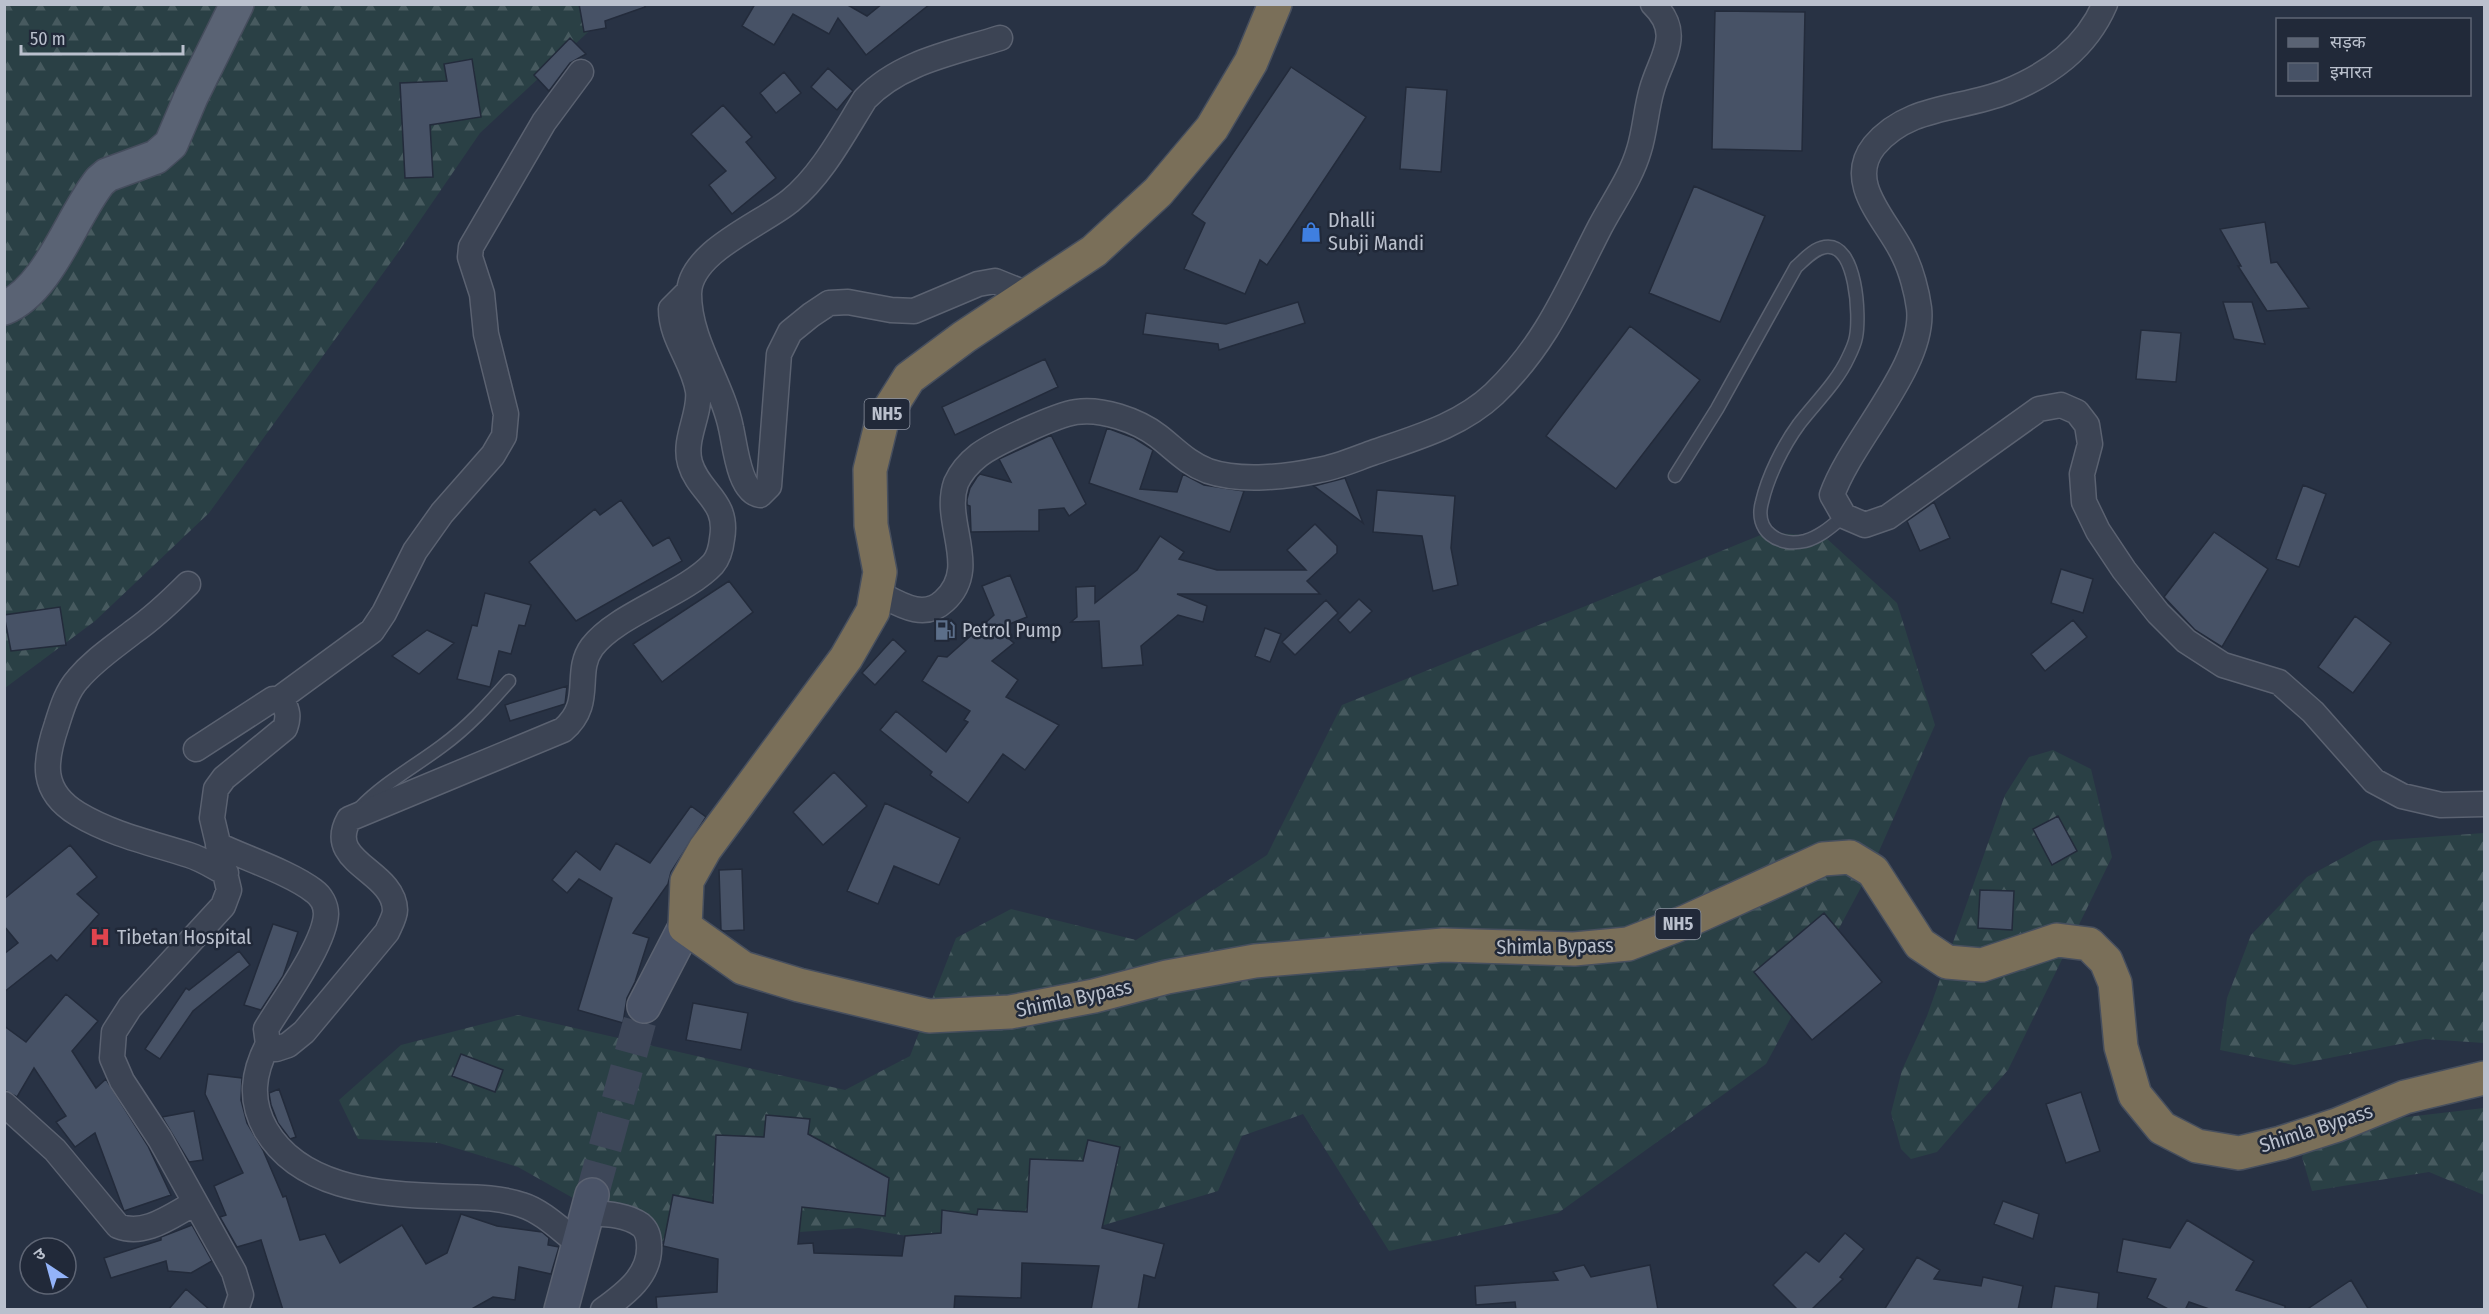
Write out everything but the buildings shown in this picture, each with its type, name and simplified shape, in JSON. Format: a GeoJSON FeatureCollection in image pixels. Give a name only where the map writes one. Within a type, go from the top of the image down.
{"type":"FeatureCollection","features":[{"type":"Feature","properties":{"kind":"highway","name":"NH5"},"geometry":{"type":"LineString","coordinates":[[685,927],[687,881],[705,849],[846,658],[873,611],[880,573],[871,525],[870,470],[882,421],[909,378],[964,337],[1030,295],[1102,243],[1158,192],[1212,128],[1251,62],[1275,4]]}},
{"type":"Feature","properties":{"kind":"highway","name":"Shimla Bypass"},"geometry":{"type":"LineString","coordinates":[[685,927],[743,968],[799,985],[929,1016],[1010,1012],[1094,996],[1167,977],[1255,961],[1443,945],[1574,949],[1628,944],[1685,922],[1823,859],[1850,857],[1874,871],[1920,944],[1947,962],[1982,965],[2057,940],[2089,944],[2106,961],[2115,983],[2121,1047],[2135,1095],[2162,1128],[2197,1146],[2240,1153],[2337,1125],[2405,1097],[2484,1078]]}},
{"type":"Feature","properties":{"kind":"main road"},"geometry":{"type":"LineString","coordinates":[[4,308],[26,294],[48,265],[100,181],[107,175],[156,157],[171,144],[191,96],[237,4]]}},
{"type":"Feature","properties":{"kind":"main road"},"geometry":{"type":"LineString","coordinates":[[644,1006],[685,927]]}},
{"type":"Feature","properties":{"kind":"main road"},"geometry":{"type":"LineString","coordinates":[[561,1310],[586,1217]]}},
{"type":"Feature","properties":{"kind":"street"},"geometry":{"type":"LineString","coordinates":[[876,592],[909,609],[923,611],[938,607],[955,591],[961,575],[954,507],[955,486],[963,471],[981,453],[1054,418],[1074,412],[1091,411],[1114,416],[1144,427],[1187,461],[1211,472],[1266,478],[1321,470],[1439,430],[1483,403],[1533,352],[1554,321],[1635,160],[1652,88],[1666,55],[1670,31],[1661,13],[1653,4]]}},
{"type":"Feature","properties":{"kind":"street"},"geometry":{"type":"LineString","coordinates":[[2105,4],[2095,27],[2079,47],[2045,72],[2005,92],[1928,111],[1898,124],[1873,148],[1862,175],[1869,197],[1904,256],[1920,309],[1914,350],[1897,384],[1840,472],[1832,495],[1844,516],[1865,525],[1888,517],[2039,409],[2061,405],[2077,412],[2087,425],[2090,444],[2082,474],[2084,502],[2098,531],[2158,613],[2186,641],[2223,665],[2279,682],[2313,712],[2374,781],[2402,796],[2441,805],[2484,804]]}},
{"type":"Feature","properties":{"kind":"street"},"geometry":{"type":"LineString","coordinates":[[1000,38],[904,69],[876,88],[865,99],[814,176],[792,200],[715,251],[694,276],[689,291],[691,314],[730,421],[739,467],[750,490],[760,495],[769,486],[779,354],[790,332],[811,315],[830,303],[848,302],[891,310],[914,311],[978,284],[995,281],[1030,295]]}},
{"type":"Feature","properties":{"kind":"street"},"geometry":{"type":"LineString","coordinates":[[195,749],[273,699],[279,699],[372,631],[384,613],[415,551],[442,513],[493,455],[504,436],[506,414],[486,334],[482,294],[470,257],[471,247],[544,122],[581,72]]}},
{"type":"Feature","properties":{"kind":"street"},"geometry":{"type":"LineString","coordinates":[[268,1044],[276,1049],[288,1045],[304,1032],[387,932],[395,912],[392,898],[384,885],[348,852],[342,841],[342,832],[349,819],[563,730],[575,720],[582,706],[586,664],[592,647],[609,632],[713,564],[720,553],[723,516],[717,504],[696,477],[689,461],[689,446],[698,392],[692,370],[671,324],[671,309],[689,291]]}},
{"type":"Feature","properties":{"kind":"street"},"geometry":{"type":"LineString","coordinates":[[188,584],[134,632],[100,656],[76,680],[63,705],[52,737],[47,771],[52,789],[62,802],[79,815],[158,848],[190,855],[226,873]]}},
{"type":"Feature","properties":{"kind":"street"},"geometry":{"type":"LineString","coordinates":[[236,1310],[241,1295],[234,1272],[160,1139],[122,1081],[112,1058],[114,1032],[130,1007],[223,906],[229,890],[212,818],[216,789],[224,778],[285,728],[289,717],[286,707],[279,699]]}},
{"type":"Feature","properties":{"kind":"street"},"geometry":{"type":"LineString","coordinates":[[218,845],[315,891],[324,902],[326,914],[323,926],[310,956],[266,1029],[268,1044],[256,1066],[256,1104],[260,1118],[274,1144],[295,1162],[319,1176],[362,1190],[489,1198],[586,1217],[623,1217],[641,1225],[649,1236],[650,1255],[639,1278],[603,1310]]}},
{"type":"Feature","properties":{"kind":"street"},"geometry":{"type":"LineString","coordinates":[[4,1104],[55,1150],[118,1226],[131,1232],[148,1228],[195,1203]]}},
{"type":"Feature","properties":{"kind":"lane"},"geometry":{"type":"LineString","coordinates":[[1675,476],[1717,410],[1796,267],[1812,252],[1826,246],[1839,250],[1848,260],[1858,308],[1856,338],[1847,360],[1797,426],[1778,460],[1761,504],[1761,521],[1767,534],[1779,541],[1805,541],[1826,530],[1844,516]]}},
{"type":"Feature","properties":{"kind":"lane"},"geometry":{"type":"LineString","coordinates":[[349,819],[370,797],[442,746],[480,714],[509,681]]}},
{"type":"Feature","properties":{"kind":"green space"},"geometry":{"type":"Polygon","coordinates":[[[5,5],[617,5],[480,133],[397,254],[209,513],[95,621],[5,688],[5,5]]]}},
{"type":"Feature","properties":{"kind":"green space"},"geometry":{"type":"Polygon","coordinates":[[[1768,532],[1825,537],[1897,603],[1935,725],[1872,867],[1766,1064],[1558,1213],[1389,1251],[1303,1114],[1242,1136],[1218,1191],[1010,1253],[859,1228],[651,1242],[518,1167],[439,1143],[358,1139],[339,1100],[401,1045],[518,1015],[845,1090],[910,1056],[956,938],[1011,909],[1136,940],[1267,855],[1342,705],[1768,532]]]}},
{"type":"Feature","properties":{"kind":"green space"},"geometry":{"type":"Polygon","coordinates":[[[2053,750],[2091,769],[2112,857],[2008,1070],[1937,1152],[1911,1159],[1901,1149],[1891,1113],[1902,1070],[1927,1016],[2005,795],[2029,757],[2053,750]]]}},
{"type":"Feature","properties":{"kind":"green space"},"geometry":{"type":"Polygon","coordinates":[[[2484,833],[2484,1043],[2425,1039],[2294,1065],[2220,1050],[2227,998],[2251,935],[2307,877],[2373,841],[2484,833]]]}},
{"type":"Feature","properties":{"kind":"green space"},"geometry":{"type":"Polygon","coordinates":[[[2484,1108],[2484,1195],[2429,1172],[2312,1191],[2302,1157],[2321,1127],[2484,1108]]]}},
{"type":"Feature","properties":{"kind":"tunnel"},"geometry":{"type":"LineString","coordinates":[[592,1195],[644,1006]]}},
{"type":"Feature","properties":{"kind":"place","name":"Dhalli Subji Mandi"},"geometry":{"type":"Point","coordinates":[1311,232]}},
{"type":"Feature","properties":{"kind":"place","name":"Petrol Pump"},"geometry":{"type":"Point","coordinates":[945,630]}},
{"type":"Feature","properties":{"kind":"place","name":"Tibetan Hospital"},"geometry":{"type":"Point","coordinates":[100,937]}}]}
